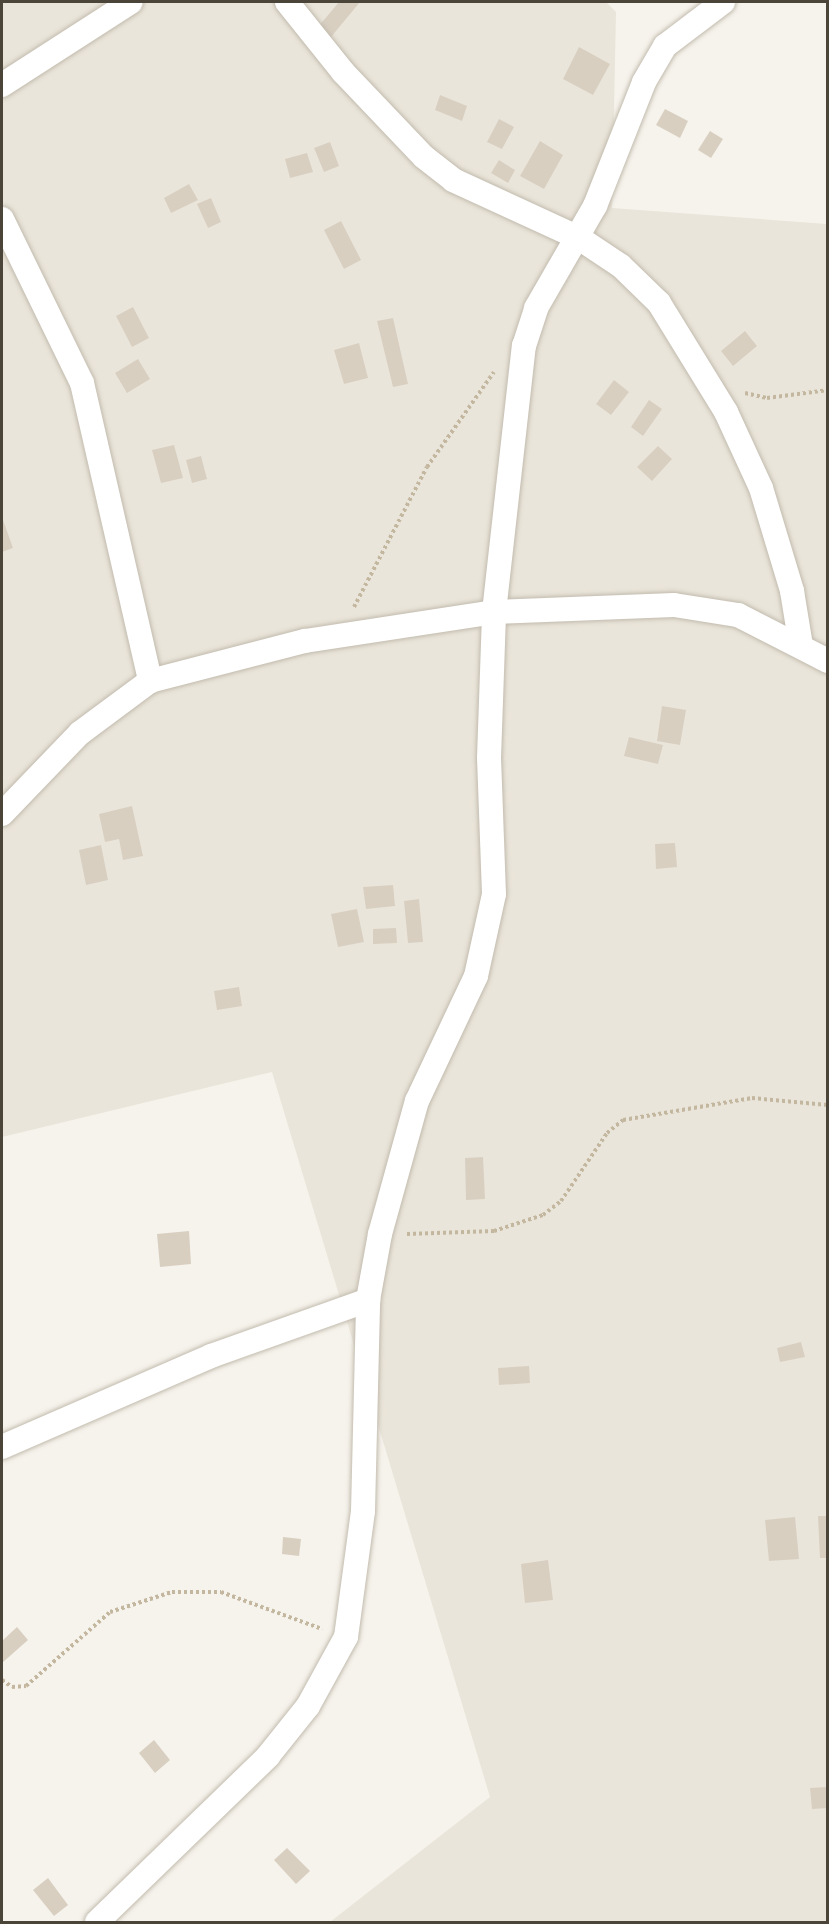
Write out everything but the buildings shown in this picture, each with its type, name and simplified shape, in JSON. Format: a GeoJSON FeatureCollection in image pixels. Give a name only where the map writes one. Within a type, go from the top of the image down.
{"type":"FeatureCollection","features":[{"type":"Feature","properties":{"kind":"street"},"geometry":{"type":"LineString","coordinates":[[2,85],[131,2]]}},
{"type":"Feature","properties":{"kind":"street"},"geometry":{"type":"LineString","coordinates":[[287,2],[385,119],[431,163],[453,180],[579,238],[621,266],[659,303],[726,412],[780,544],[801,646]]}},
{"type":"Feature","properties":{"kind":"street"},"geometry":{"type":"LineString","coordinates":[[97,1923],[268,1756],[308,1706],[346,1637],[363,1511],[368,1300],[380,1234],[417,1101],[476,976],[488,935],[494,894],[489,758],[494,612],[524,346],[536,308],[579,238],[644,82],[665,46],[723,2]]}},
{"type":"Feature","properties":{"kind":"street"},"geometry":{"type":"LineString","coordinates":[[2,219],[82,384],[150,681]]}},
{"type":"Feature","properties":{"kind":"street"},"geometry":{"type":"LineString","coordinates":[[2,814],[80,733],[150,681],[228,658],[339,636],[494,612],[674,605],[738,615],[828,661]]}},
{"type":"Feature","properties":{"kind":"street"},"geometry":{"type":"LineString","coordinates":[[2,1448],[211,1356],[368,1300]]}},
{"type":"Feature","properties":{"kind":"path"},"geometry":{"type":"LineString","coordinates":[[339,636],[427,467],[497,369]]}},
{"type":"Feature","properties":{"kind":"path"},"geometry":{"type":"LineString","coordinates":[[735,390],[767,398],[828,390]]}},
{"type":"Feature","properties":{"kind":"path"},"geometry":{"type":"LineString","coordinates":[[380,1234],[494,1231],[543,1215],[561,1201],[606,1133],[623,1120],[752,1098],[828,1105]]}},
{"type":"Feature","properties":{"kind":"path"},"geometry":{"type":"LineString","coordinates":[[2,1680],[12,1687],[26,1686],[110,1612],[172,1592],[220,1592],[346,1637]]}},
{"type":"Feature","properties":{"kind":"shaded area"},"geometry":{"type":"Polygon","coordinates":[[[2,2],[606,2],[616,12],[612,208],[827,224],[827,1922],[330,1922],[490,1797],[272,1072],[2,1137],[2,2]]]}}]}
